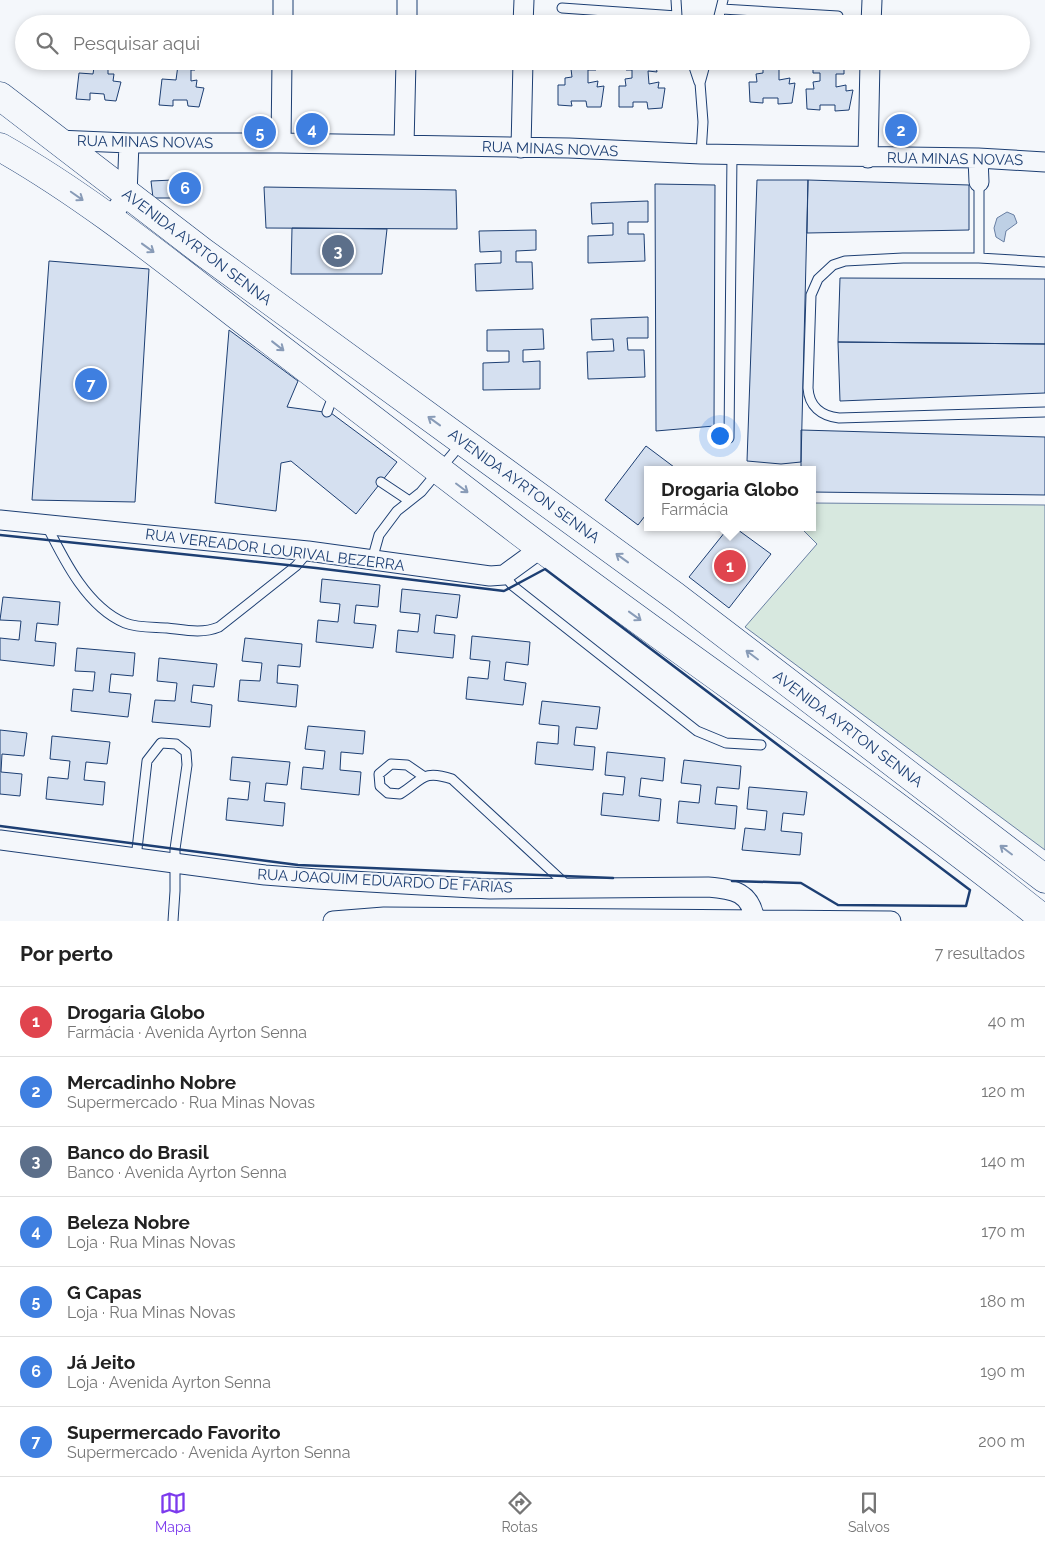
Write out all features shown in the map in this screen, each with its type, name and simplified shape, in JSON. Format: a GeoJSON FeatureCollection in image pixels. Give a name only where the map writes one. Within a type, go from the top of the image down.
{"type":"FeatureCollection","features":[{"type":"Feature","properties":{"kind":"main road","name":"AVENIDA AYRTON SENNA"},"geometry":{"type":"LineString","coordinates":[[0,96],[128,195],[462,442],[676,596],[1045,879]]}},
{"type":"Feature","properties":{"kind":"main road","name":"AVENIDA AYRTON SENNA"},"geometry":{"type":"LineString","coordinates":[[0,147],[109,219],[331,401],[440,471],[541,548],[802,736],[987,874],[1045,920]]}},
{"type":"Feature","properties":{"kind":"street"},"geometry":{"type":"LineString","coordinates":[[283,0],[283,15]]}},
{"type":"Feature","properties":{"kind":"street"},"geometry":{"type":"LineString","coordinates":[[407,15],[408,0]]}},
{"type":"Feature","properties":{"kind":"street"},"geometry":{"type":"LineString","coordinates":[[523,15],[524,0]]}},
{"type":"Feature","properties":{"kind":"street"},"geometry":{"type":"LineString","coordinates":[[871,15],[872,0]]}},
{"type":"Feature","properties":{"kind":"street"},"geometry":{"type":"LineString","coordinates":[[281,143],[282,70]]}},
{"type":"Feature","properties":{"kind":"street"},"geometry":{"type":"LineString","coordinates":[[404,145],[406,70]]}},
{"type":"Feature","properties":{"kind":"street"},"geometry":{"type":"LineString","coordinates":[[521,148],[523,70]]}},
{"type":"Feature","properties":{"kind":"street"},"geometry":{"type":"LineString","coordinates":[[868,158],[870,70]]}},
{"type":"Feature","properties":{"kind":"street","name":"RUA MINAS NOVAS"},"geometry":{"type":"LineString","coordinates":[[55,140],[129,144],[281,143],[404,145],[868,158],[978,158],[1045,162]]}},
{"type":"Feature","properties":{"kind":"street"},"geometry":{"type":"LineString","coordinates":[[109,219],[128,195],[129,144]]}},
{"type":"Feature","properties":{"kind":"street"},"geometry":{"type":"LineString","coordinates":[[978,158],[979,182]]}},
{"type":"Feature","properties":{"kind":"street","name":"RUA VEREADOR LOURIVAL BEZERRA"},"geometry":{"type":"LineString","coordinates":[[0,520],[308,551],[490,576],[504,575]]}},
{"type":"Feature","properties":{"kind":"street"},"geometry":{"type":"LineString","coordinates":[[504,575],[541,548]]}},
{"type":"Feature","properties":{"kind":"street","name":"RUA JOAQUIM EDUARDO DE FARIAS"},"geometry":{"type":"LineString","coordinates":[[0,840],[264,875],[317,879],[490,889],[725,888],[734,890],[748,900],[752,905],[755,920]]}},
{"type":"Feature","properties":{"kind":"street","name":"RUA JOAQUIM EDUARDO DE FARIAS"},"geometry":{"type":"LineString","coordinates":[[332,921],[384,917],[891,921]]}},
{"type":"Feature","properties":{"kind":"lane"},"geometry":{"type":"LineString","coordinates":[[676,0],[678,15]]}},
{"type":"Feature","properties":{"kind":"lane"},"geometry":{"type":"LineString","coordinates":[[722,4],[828,15]]}},
{"type":"Feature","properties":{"kind":"lane"},"geometry":{"type":"LineString","coordinates":[[562,8],[630,15]]}},
{"type":"Feature","properties":{"kind":"lane"},"geometry":{"type":"LineString","coordinates":[[695,70],[700,83],[703,122],[701,154]]}},
{"type":"Feature","properties":{"kind":"lane"},"geometry":{"type":"LineString","coordinates":[[700,83],[704,70]]}},
{"type":"Feature","properties":{"kind":"lane"},"geometry":{"type":"LineString","coordinates":[[729,438],[732,154]]}},
{"type":"Feature","properties":{"kind":"lane"},"geometry":{"type":"LineString","coordinates":[[979,182],[979,258]]}},
{"type":"Feature","properties":{"kind":"lane"},"geometry":{"type":"LineString","coordinates":[[1045,262],[979,258],[846,261],[824,271],[813,286],[811,295],[808,396],[820,412],[828,417],[839,418],[1045,412]]}},
{"type":"Feature","properties":{"kind":"lane"},"geometry":{"type":"LineString","coordinates":[[372,560],[379,535],[397,511],[408,500],[421,492],[462,442]]}},
{"type":"Feature","properties":{"kind":"lane"},"geometry":{"type":"LineString","coordinates":[[381,482],[408,500]]}},
{"type":"Feature","properties":{"kind":"lane"},"geometry":{"type":"LineString","coordinates":[[46,526],[66,562],[92,599],[111,616],[126,624],[181,630],[208,632],[219,627],[296,566],[308,551]]}},
{"type":"Feature","properties":{"kind":"lane"},"geometry":{"type":"LineString","coordinates":[[504,575],[513,586],[697,731],[726,743],[761,745]]}},
{"type":"Feature","properties":{"kind":"lane"},"geometry":{"type":"LineString","coordinates":[[136,858],[147,760],[161,743],[169,742],[183,747],[186,752],[187,765],[174,862],[175,891],[172,921]]}},
{"type":"Feature","properties":{"kind":"lane"},"geometry":{"type":"LineString","coordinates":[[422,776],[400,794],[388,793],[380,786],[379,774],[391,764],[407,765],[422,776],[443,776],[461,785],[570,888]]}},
{"type":"Feature","properties":{"kind":"shaded area"},"geometry":{"type":"Polygon","coordinates":[[[816,503],[1045,505],[1045,850],[745,627],[817,544],[804,531],[816,531],[816,503]]]}},
{"type":"Feature","properties":{"kind":"water"},"geometry":{"type":"Polygon","coordinates":[[[1007,212],[1014,215],[1017,223],[1006,231],[1004,242],[996,237],[994,228],[997,218],[1007,212]]]}},
{"type":"Feature","properties":{"kind":"building"},"geometry":{"type":"Polygon","coordinates":[[[94,70],[108,70],[108,74],[114,74],[113,81],[121,82],[116,101],[105,100],[104,94],[90,93],[90,100],[76,99],[79,73],[93,74],[94,70]]]}},
{"type":"Feature","properties":{"kind":"building"},"geometry":{"type":"Polygon","coordinates":[[[177,70],[191,70],[191,81],[197,80],[196,87],[204,88],[199,107],[188,106],[187,100],[173,100],[173,106],[159,105],[162,79],[176,80],[177,70]]]}},
{"type":"Feature","properties":{"kind":"building"},"geometry":{"type":"Polygon","coordinates":[[[571,70],[588,70],[588,83],[598,81],[597,87],[604,86],[601,107],[587,107],[586,101],[571,101],[572,106],[558,105],[558,85],[565,85],[565,78],[572,77],[571,70]]]}},
{"type":"Feature","properties":{"kind":"building"},"geometry":{"type":"Polygon","coordinates":[[[632,70],[657,70],[657,72],[648,71],[649,84],[659,82],[658,88],[665,88],[662,108],[648,109],[647,102],[633,102],[633,107],[619,107],[619,86],[626,86],[625,79],[632,78],[632,70]]]}},
{"type":"Feature","properties":{"kind":"building"},"geometry":{"type":"Polygon","coordinates":[[[763,70],[779,70],[779,80],[790,78],[789,84],[795,83],[792,103],[778,104],[778,98],[763,98],[763,103],[750,102],[749,82],[757,82],[756,74],[763,73],[763,70]]]}},
{"type":"Feature","properties":{"kind":"building"},"geometry":{"type":"Polygon","coordinates":[[[813,70],[844,70],[844,74],[836,74],[836,87],[846,85],[846,91],[853,90],[849,110],[835,111],[835,105],[820,105],[820,110],[807,109],[806,89],[814,89],[813,82],[820,81],[820,73],[813,73],[813,70]]]}},
{"type":"Feature","properties":{"kind":"building"},"geometry":{"type":"Polygon","coordinates":[[[173,180],[196,180],[198,196],[173,198],[173,180]]]}},
{"type":"Feature","properties":{"kind":"building"},"geometry":{"type":"Polygon","coordinates":[[[173,180],[173,198],[153,198],[151,181],[173,180]]]}},
{"type":"Feature","properties":{"kind":"building"},"geometry":{"type":"Polygon","coordinates":[[[757,180],[808,180],[801,462],[781,464],[747,461],[757,180]]]}},
{"type":"Feature","properties":{"kind":"building"},"geometry":{"type":"Polygon","coordinates":[[[808,180],[969,185],[969,230],[807,233],[808,180]]]}},
{"type":"Feature","properties":{"kind":"building"},"geometry":{"type":"Polygon","coordinates":[[[655,184],[715,185],[714,426],[656,431],[655,184]]]}},
{"type":"Feature","properties":{"kind":"building"},"geometry":{"type":"Polygon","coordinates":[[[264,187],[456,190],[457,229],[266,228],[264,187]]]}},
{"type":"Feature","properties":{"kind":"building"},"geometry":{"type":"Polygon","coordinates":[[[648,201],[648,222],[628,222],[628,234],[644,234],[645,261],[588,263],[588,236],[613,235],[613,223],[592,224],[591,203],[648,201]]]}},
{"type":"Feature","properties":{"kind":"building"},"geometry":{"type":"Polygon","coordinates":[[[292,228],[387,229],[382,274],[291,274],[292,228]]]}},
{"type":"Feature","properties":{"kind":"building"},"geometry":{"type":"Polygon","coordinates":[[[536,230],[536,250],[516,251],[516,262],[532,262],[533,289],[476,291],[475,264],[501,263],[501,251],[480,252],[479,231],[536,230]]]}},
{"type":"Feature","properties":{"kind":"building"},"geometry":{"type":"Polygon","coordinates":[[[49,261],[149,269],[135,502],[32,500],[49,261]]]}},
{"type":"Feature","properties":{"kind":"building"},"geometry":{"type":"Polygon","coordinates":[[[840,278],[1045,279],[1045,344],[838,342],[840,278]]]}},
{"type":"Feature","properties":{"kind":"building"},"geometry":{"type":"Polygon","coordinates":[[[648,317],[648,338],[627,338],[628,350],[644,350],[645,377],[588,379],[587,352],[614,351],[613,339],[592,340],[591,319],[648,317]]]}},
{"type":"Feature","properties":{"kind":"building"},"geometry":{"type":"Polygon","coordinates":[[[543,329],[544,349],[523,350],[523,362],[540,361],[540,389],[483,390],[483,363],[509,362],[509,351],[487,351],[487,330],[543,329]]]}},
{"type":"Feature","properties":{"kind":"building"},"geometry":{"type":"Polygon","coordinates":[[[229,330],[298,381],[287,407],[331,413],[397,462],[356,514],[291,461],[281,463],[276,511],[215,503],[229,330]]]}},
{"type":"Feature","properties":{"kind":"building"},"geometry":{"type":"Polygon","coordinates":[[[838,342],[1045,344],[1045,393],[840,401],[838,342]]]}},
{"type":"Feature","properties":{"kind":"building"},"geometry":{"type":"Polygon","coordinates":[[[801,430],[1045,437],[1045,495],[816,492],[816,466],[801,466],[801,430]]]}},
{"type":"Feature","properties":{"kind":"building"},"geometry":{"type":"Polygon","coordinates":[[[646,446],[673,466],[644,466],[644,517],[638,525],[605,500],[646,446]]]}},
{"type":"Feature","properties":{"kind":"building"},"geometry":{"type":"Polygon","coordinates":[[[726,531],[739,531],[771,554],[729,608],[689,577],[726,531]]]}},
{"type":"Feature","properties":{"kind":"building"},"geometry":{"type":"Polygon","coordinates":[[[322,579],[380,585],[378,607],[356,605],[354,623],[376,625],[373,648],[316,642],[318,620],[338,622],[340,604],[320,602],[322,579]]]}},
{"type":"Feature","properties":{"kind":"building"},"geometry":{"type":"Polygon","coordinates":[[[402,589],[460,595],[457,618],[436,615],[434,633],[455,635],[453,658],[396,652],[398,630],[418,632],[420,614],[400,612],[402,589]]]}},
{"type":"Feature","properties":{"kind":"building"},"geometry":{"type":"Polygon","coordinates":[[[3,597],[60,602],[58,625],[37,623],[35,641],[56,643],[54,666],[0,660],[0,638],[19,640],[21,621],[0,620],[3,597]]]}},
{"type":"Feature","properties":{"kind":"building"},"geometry":{"type":"Polygon","coordinates":[[[472,636],[530,642],[528,665],[506,662],[504,680],[526,683],[523,705],[466,699],[468,677],[488,679],[490,661],[470,659],[472,636]]]}},
{"type":"Feature","properties":{"kind":"building"},"geometry":{"type":"Polygon","coordinates":[[[245,638],[302,644],[300,667],[278,665],[277,683],[298,685],[296,707],[238,701],[240,680],[260,681],[262,663],[242,661],[245,638]]]}},
{"type":"Feature","properties":{"kind":"building"},"geometry":{"type":"Polygon","coordinates":[[[77,648],[135,653],[133,676],[111,674],[109,692],[131,694],[128,717],[71,711],[73,689],[93,691],[95,672],[75,671],[77,648]]]}},
{"type":"Feature","properties":{"kind":"building"},"geometry":{"type":"Polygon","coordinates":[[[159,658],[217,664],[214,687],[193,685],[191,702],[212,705],[210,727],[152,722],[155,700],[175,701],[177,683],[157,681],[159,658]]]}},
{"type":"Feature","properties":{"kind":"building"},"geometry":{"type":"Polygon","coordinates":[[[542,701],[600,707],[597,729],[576,727],[574,745],[595,747],[593,770],[535,764],[537,742],[558,744],[559,726],[539,724],[542,701]]]}},
{"type":"Feature","properties":{"kind":"building"},"geometry":{"type":"Polygon","coordinates":[[[308,726],[365,731],[363,754],[341,752],[340,770],[361,772],[359,795],[301,789],[303,767],[323,769],[325,751],[305,749],[308,726]]]}},
{"type":"Feature","properties":{"kind":"building"},"geometry":{"type":"Polygon","coordinates":[[[0,730],[27,733],[24,756],[2,754],[1,772],[22,774],[20,796],[0,794],[0,730]]]}},
{"type":"Feature","properties":{"kind":"building"},"geometry":{"type":"Polygon","coordinates":[[[52,736],[110,742],[107,764],[86,762],[84,780],[105,782],[103,805],[46,799],[48,777],[68,779],[70,761],[50,759],[52,736]]]}},
{"type":"Feature","properties":{"kind":"building"},"geometry":{"type":"Polygon","coordinates":[[[607,752],[665,758],[663,781],[641,778],[639,796],[661,799],[659,821],[601,815],[603,793],[623,795],[625,777],[605,775],[607,752]]]}},
{"type":"Feature","properties":{"kind":"building"},"geometry":{"type":"Polygon","coordinates":[[[232,757],[290,762],[287,785],[266,783],[264,801],[285,803],[283,826],[226,820],[228,798],[248,800],[250,782],[230,780],[232,757]]]}},
{"type":"Feature","properties":{"kind":"building"},"geometry":{"type":"Polygon","coordinates":[[[684,760],[741,766],[739,789],[717,787],[715,804],[737,806],[735,829],[677,823],[679,801],[699,803],[701,785],[681,783],[684,760]]]}},
{"type":"Feature","properties":{"kind":"building"},"geometry":{"type":"Polygon","coordinates":[[[749,787],[807,792],[804,815],[783,813],[781,831],[802,833],[800,855],[742,850],[745,828],[765,830],[767,811],[747,809],[749,787]]]}},
{"type":"Feature","properties":{"kind":"wall"},"geometry":{"type":"LineString","coordinates":[[0,535],[316,568],[504,591],[545,569],[970,890],[966,906],[838,905],[801,883],[732,881]]}},
{"type":"Feature","properties":{"kind":"wall"},"geometry":{"type":"LineString","coordinates":[[0,826],[298,865],[613,878]]}},
{"type":"Feature","properties":{"kind":"place","name":"Beleza Nobre"},"geometry":{"type":"Point","coordinates":[312,129]}},
{"type":"Feature","properties":{"kind":"place","name":"Mercadinho Nobre"},"geometry":{"type":"Point","coordinates":[901,130]}},
{"type":"Feature","properties":{"kind":"place","name":"G Capas"},"geometry":{"type":"Point","coordinates":[260,132]}},
{"type":"Feature","properties":{"kind":"place","name":"Já Jeito"},"geometry":{"type":"Point","coordinates":[185,188]}},
{"type":"Feature","properties":{"kind":"place","name":"Banco do Brasil"},"geometry":{"type":"Point","coordinates":[338,251]}},
{"type":"Feature","properties":{"kind":"place","name":"Supermercado Favorito"},"geometry":{"type":"Point","coordinates":[91,384]}},
{"type":"Feature","properties":{"kind":"place","name":"Drogaria Globo"},"geometry":{"type":"Point","coordinates":[730,566]}}]}
